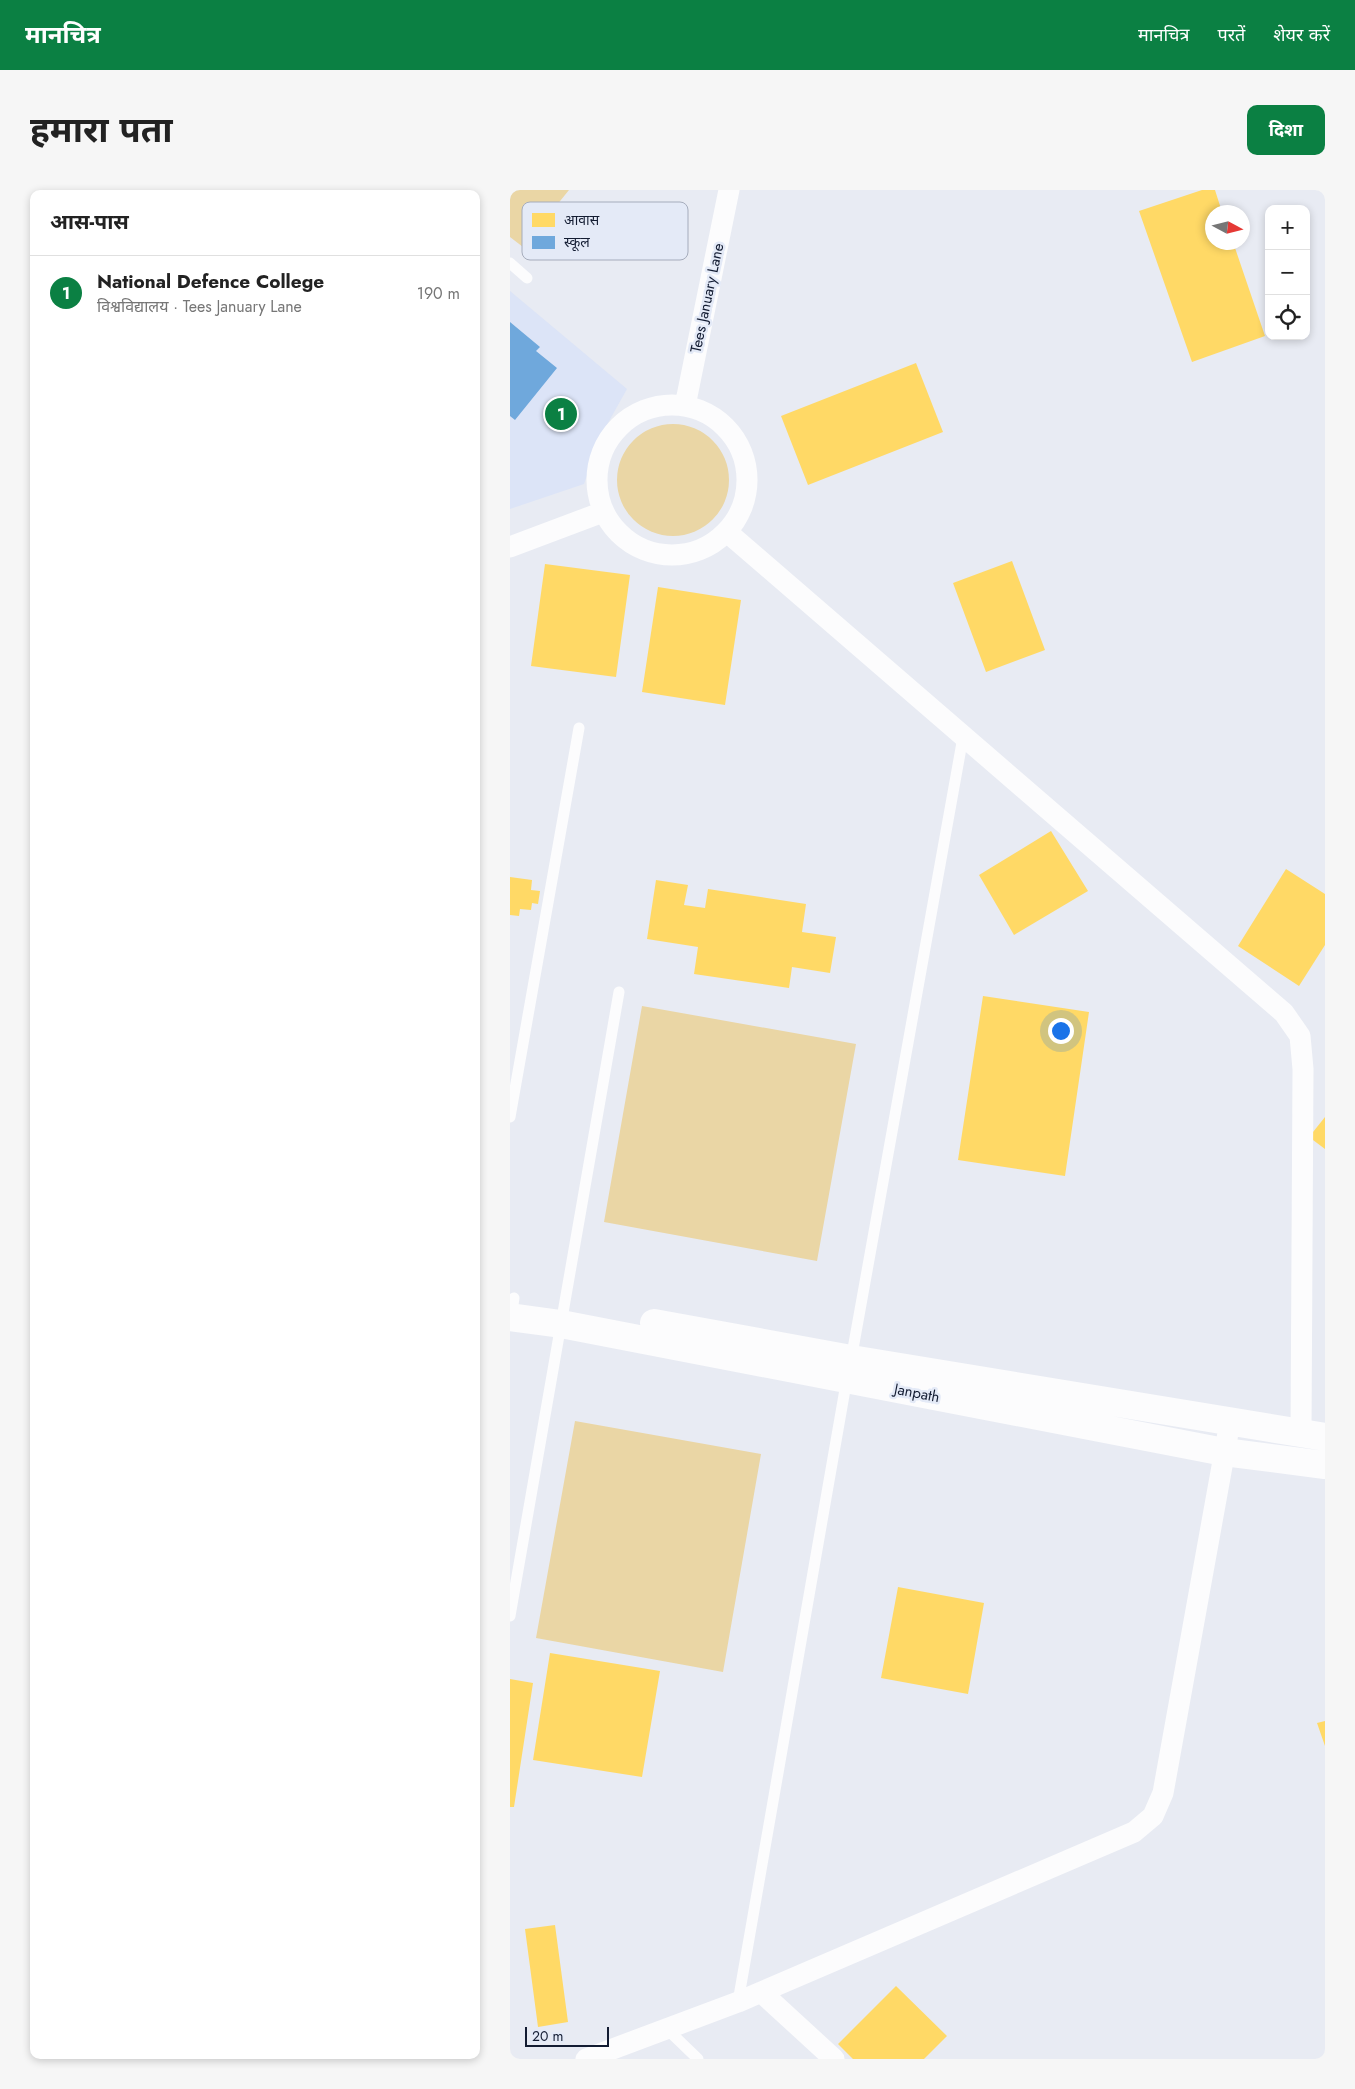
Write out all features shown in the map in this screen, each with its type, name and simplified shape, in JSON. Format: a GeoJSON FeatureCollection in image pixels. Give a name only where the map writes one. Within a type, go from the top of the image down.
{"type":"FeatureCollection","features":[{"type":"Feature","properties":{"kind":"main road","name":"Janpath"},"geometry":{"type":"LineString","coordinates":[[511,1310],[563,1315],[849,1369],[1224,1452],[1325,1465]]}},
{"type":"Feature","properties":{"kind":"main road","name":"Janpath"},"geometry":{"type":"LineString","coordinates":[[849,1369],[1313,1435]]}},
{"type":"Feature","properties":{"kind":"street","name":"Tees January Lane"},"geometry":{"type":"LineString","coordinates":[[685,406],[729,190]]}},
{"type":"Feature","properties":{"kind":"street"},"geometry":{"type":"LineString","coordinates":[[669,404],[698,409],[724,424],[741,449],[748,477],[743,507],[727,532],[703,549],[674,556],[645,551],[620,536],[603,512],[596,482],[600,453],[616,428],[641,410],[669,404]]}},
{"type":"Feature","properties":{"kind":"street"},"geometry":{"type":"LineString","coordinates":[[510,547],[603,512]]}},
{"type":"Feature","properties":{"kind":"street"},"geometry":{"type":"LineString","coordinates":[[727,532],[1284,1013],[1300,1036],[1303,1069],[1313,1435]]}},
{"type":"Feature","properties":{"kind":"street"},"geometry":{"type":"LineString","coordinates":[[586,2059],[762,1992],[1134,1832],[1153,1816],[1163,1793],[1230,1422]]}},
{"type":"Feature","properties":{"kind":"street"},"geometry":{"type":"LineString","coordinates":[[762,1992],[834,2059]]}},
{"type":"Feature","properties":{"kind":"lane"},"geometry":{"type":"LineString","coordinates":[[510,263],[527,278]]}},
{"type":"Feature","properties":{"kind":"lane"},"geometry":{"type":"LineString","coordinates":[[510,1117],[579,728]]}},
{"type":"Feature","properties":{"kind":"lane"},"geometry":{"type":"LineString","coordinates":[[738,2002],[849,1369],[964,737]]}},
{"type":"Feature","properties":{"kind":"lane"},"geometry":{"type":"LineString","coordinates":[[510,1616],[619,992]]}},
{"type":"Feature","properties":{"kind":"lane"},"geometry":{"type":"LineString","coordinates":[[667,2028],[698,2059]]}},
{"type":"Feature","properties":{"kind":"shaded area"},"geometry":{"type":"Polygon","coordinates":[[[510,190],[569,190],[559,202],[522,202],[522,246],[510,237],[510,190]]]}},
{"type":"Feature","properties":{"kind":"shaded area"},"geometry":{"type":"Polygon","coordinates":[[[510,291],[627,389],[599,439],[584,484],[510,509],[510,291]]]}},
{"type":"Feature","properties":{"kind":"shaded area"},"geometry":{"type":"Polygon","coordinates":[[[673,424],[684,425],[694,429],[712,441],[724,459],[728,469],[728,491],[724,501],[712,519],[694,531],[684,535],[673,536],[662,535],[652,531],[634,519],[622,501],[618,491],[617,480],[618,469],[622,459],[634,441],[652,429],[662,425],[673,424]]]}},
{"type":"Feature","properties":{"kind":"shaded area"},"geometry":{"type":"Polygon","coordinates":[[[642,1006],[856,1044],[817,1261],[604,1222],[642,1006]]]}},
{"type":"Feature","properties":{"kind":"shaded area"},"geometry":{"type":"Polygon","coordinates":[[[575,1421],[761,1454],[723,1672],[536,1638],[575,1421]]]}},
{"type":"Feature","properties":{"kind":"building: आवास"},"geometry":{"type":"Polygon","coordinates":[[[1202,190],[1215,190],[1220,205],[1205,205],[1205,250],[1236,250],[1265,336],[1192,362],[1139,211],[1202,190]]]}},
{"type":"Feature","properties":{"kind":"building: आवास"},"geometry":{"type":"Polygon","coordinates":[[[916,363],[943,432],[808,485],[781,416],[916,363]]]}},
{"type":"Feature","properties":{"kind":"building: आवास"},"geometry":{"type":"Polygon","coordinates":[[[1012,561],[1045,650],[986,672],[953,583],[1012,561]]]}},
{"type":"Feature","properties":{"kind":"building: आवास"},"geometry":{"type":"Polygon","coordinates":[[[545,564],[630,575],[616,677],[531,666],[545,564]]]}},
{"type":"Feature","properties":{"kind":"building: आवास"},"geometry":{"type":"Polygon","coordinates":[[[658,587],[741,600],[725,705],[642,692],[658,587]]]}},
{"type":"Feature","properties":{"kind":"building: आवास"},"geometry":{"type":"Polygon","coordinates":[[[1051,831],[1088,891],[1014,935],[979,875],[1051,831]]]}},
{"type":"Feature","properties":{"kind":"building: आवास"},"geometry":{"type":"Polygon","coordinates":[[[1286,869],[1325,894],[1325,945],[1299,986],[1238,946],[1286,869]]]}},
{"type":"Feature","properties":{"kind":"building: आवास"},"geometry":{"type":"Polygon","coordinates":[[[510,877],[532,880],[531,890],[540,891],[538,904],[532,903],[531,910],[520,909],[519,916],[510,915],[510,877]]]}},
{"type":"Feature","properties":{"kind":"building: आवास"},"geometry":{"type":"Polygon","coordinates":[[[656,880],[688,885],[684,905],[705,908],[708,889],[806,904],[802,932],[836,937],[830,973],[792,967],[789,988],[694,974],[698,947],[647,939],[656,880]]]}},
{"type":"Feature","properties":{"kind":"building: आवास"},"geometry":{"type":"Polygon","coordinates":[[[983,996],[1089,1012],[1065,1176],[958,1160],[983,996]]]}},
{"type":"Feature","properties":{"kind":"building: आवास"},"geometry":{"type":"Polygon","coordinates":[[[1325,1117],[1325,1149],[1309,1137],[1325,1117]]]}},
{"type":"Feature","properties":{"kind":"building: आवास"},"geometry":{"type":"Polygon","coordinates":[[[898,1587],[984,1603],[968,1694],[881,1678],[898,1587]]]}},
{"type":"Feature","properties":{"kind":"building: आवास"},"geometry":{"type":"Polygon","coordinates":[[[550,1653],[660,1671],[642,1777],[533,1760],[550,1653]]]}},
{"type":"Feature","properties":{"kind":"building: आवास"},"geometry":{"type":"Polygon","coordinates":[[[510,1679],[533,1683],[514,1807],[510,1807],[510,1679]]]}},
{"type":"Feature","properties":{"kind":"building: आवास"},"geometry":{"type":"Polygon","coordinates":[[[1325,1721],[1325,1746],[1317,1723],[1325,1721]]]}},
{"type":"Feature","properties":{"kind":"building: आवास"},"geometry":{"type":"Polygon","coordinates":[[[555,1925],[568,2022],[538,2027],[525,1929],[555,1925]]]}},
{"type":"Feature","properties":{"kind":"building: आवास"},"geometry":{"type":"Polygon","coordinates":[[[896,1986],[947,2036],[924,2059],[853,2059],[838,2044],[896,1986]]]}},
{"type":"Feature","properties":{"kind":"building: स्कूल"},"geometry":{"type":"Polygon","coordinates":[[[510,322],[540,347],[536,351],[557,368],[515,420],[510,416],[510,322]]]}},
{"type":"Feature","properties":{"kind":"place","name":"National Defence College"},"geometry":{"type":"Point","coordinates":[561,414]}}]}
